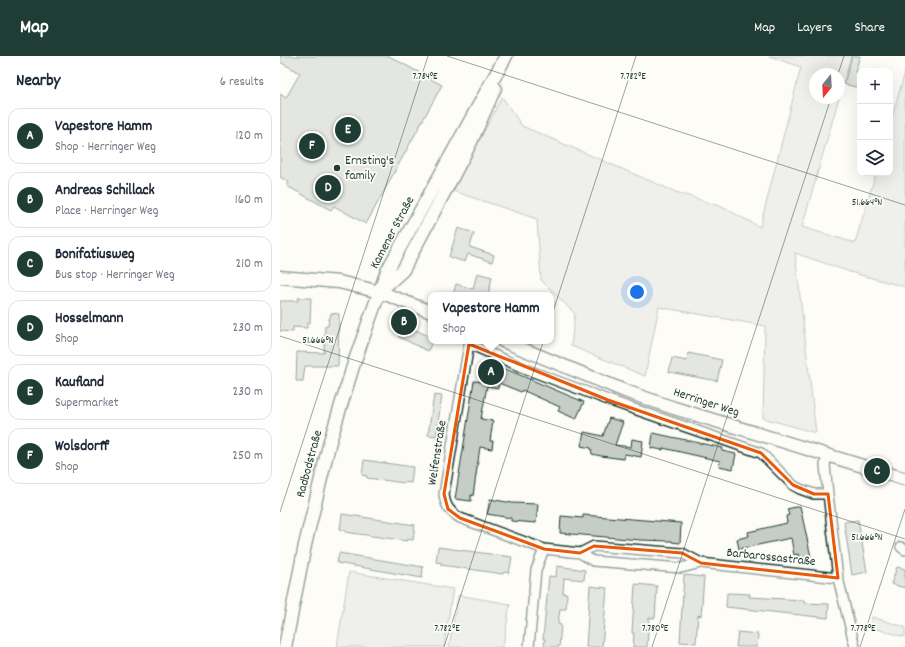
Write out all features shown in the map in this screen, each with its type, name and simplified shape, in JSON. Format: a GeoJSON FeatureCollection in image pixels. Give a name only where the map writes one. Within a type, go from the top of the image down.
{"type":"FeatureCollection","features":[{"type":"Feature","properties":{"kind":"main road","name":"Kamener Straße"},"geometry":{"type":"LineString","coordinates":[[380,292],[393,259],[506,56]]}},
{"type":"Feature","properties":{"kind":"main road"},"geometry":{"type":"LineString","coordinates":[[280,277],[339,282],[380,292],[428,311]]}},
{"type":"Feature","properties":{"kind":"main road","name":"Radbodstraße"},"geometry":{"type":"LineString","coordinates":[[285,647],[304,545],[330,441],[355,360],[380,292]]}},
{"type":"Feature","properties":{"kind":"main road","name":"Herringer Weg"},"geometry":{"type":"LineString","coordinates":[[510,344],[632,393],[739,429],[905,479]]}},
{"type":"Feature","properties":{"kind":"street","name":"Welfenstraße"},"geometry":{"type":"LineString","coordinates":[[544,549],[460,518],[448,509],[446,504],[444,494],[469,344],[528,370],[761,453],[793,485],[814,494],[828,494]]}},
{"type":"Feature","properties":{"kind":"street"},"geometry":{"type":"LineString","coordinates":[[827,455],[825,465],[838,578],[855,647]]}},
{"type":"Feature","properties":{"kind":"street","name":"Barbarossastraße"},"geometry":{"type":"LineString","coordinates":[[580,553],[594,546],[682,553],[701,563]]}},
{"type":"Feature","properties":{"kind":"street"},"geometry":{"type":"LineString","coordinates":[[529,647],[536,570],[544,549]]}},
{"type":"Feature","properties":{"kind":"street","name":"Barbarossastraße"},"geometry":{"type":"LineString","coordinates":[[544,549],[580,553],[593,561],[681,568],[701,563],[838,578]]}},
{"type":"Feature","properties":{"kind":"highlighted area"},"geometry":{"type":"Polygon","coordinates":[[[469,344],[608,400],[761,453],[793,485],[814,494],[828,494],[838,578],[701,563],[682,553],[594,546],[580,553],[544,549],[460,518],[448,509],[444,494],[469,344]]]}},
{"type":"Feature","properties":{"kind":"shaded area"},"geometry":{"type":"Polygon","coordinates":[[[769,56],[851,56],[845,77],[845,68],[809,68],[809,104],[837,104],[802,227],[855,243],[875,176],[893,176],[893,114],[905,72],[905,287],[850,272],[795,253],[816,433],[763,418],[765,326],[659,307],[645,376],[571,346],[575,314],[541,280],[537,219],[453,191],[502,97],[522,126],[676,192],[722,207],[760,227],[801,67],[769,56]]]}},
{"type":"Feature","properties":{"kind":"shaded area"},"geometry":{"type":"Polygon","coordinates":[[[349,572],[453,589],[444,647],[337,647],[349,572]]]}},
{"type":"Feature","properties":{"kind":"shaded area"},"geometry":{"type":"Polygon","coordinates":[[[458,595],[510,604],[503,647],[449,647],[458,595]]]}},
{"type":"Feature","properties":{"kind":"shaded area"},"geometry":{"type":"Polygon","coordinates":[[[872,617],[905,627],[905,637],[869,627],[872,617]]]}},
{"type":"Feature","properties":{"kind":"building"},"geometry":{"type":"Polygon","coordinates":[[[280,56],[389,56],[442,85],[366,224],[334,206],[331,210],[325,207],[287,186],[289,182],[280,177],[280,94],[286,98],[300,73],[280,62],[280,56]]]}},
{"type":"Feature","properties":{"kind":"building"},"geometry":{"type":"Polygon","coordinates":[[[852,56],[860,56],[855,72],[857,72],[857,87],[845,84],[852,56]]]}},
{"type":"Feature","properties":{"kind":"building"},"geometry":{"type":"Polygon","coordinates":[[[458,228],[474,233],[470,247],[494,255],[492,262],[468,254],[465,262],[449,257],[458,228]]]}},
{"type":"Feature","properties":{"kind":"building"},"geometry":{"type":"Polygon","coordinates":[[[477,273],[492,277],[489,292],[454,292],[456,284],[473,289],[477,273]]]}},
{"type":"Feature","properties":{"kind":"building"},"geometry":{"type":"Polygon","coordinates":[[[298,298],[311,298],[310,323],[307,323],[307,328],[293,327],[293,332],[280,331],[280,301],[298,301],[298,298]]]}},
{"type":"Feature","properties":{"kind":"building"},"geometry":{"type":"Polygon","coordinates":[[[331,313],[339,314],[338,366],[305,366],[303,381],[296,381],[297,352],[324,353],[325,326],[328,326],[331,313]]]}},
{"type":"Feature","properties":{"kind":"building"},"geometry":{"type":"Polygon","coordinates":[[[404,325],[428,336],[428,344],[431,344],[428,351],[399,337],[404,325]]]}},
{"type":"Feature","properties":{"kind":"building"},"geometry":{"type":"Polygon","coordinates":[[[688,353],[722,360],[717,381],[669,372],[672,358],[687,361],[688,353]]]}},
{"type":"Feature","properties":{"kind":"building"},"geometry":{"type":"Polygon","coordinates":[[[487,366],[508,370],[584,402],[576,419],[558,411],[560,407],[522,390],[521,392],[499,383],[498,388],[487,386],[481,419],[493,421],[490,441],[493,441],[492,449],[480,447],[471,501],[455,499],[474,381],[484,382],[487,366]]]}},
{"type":"Feature","properties":{"kind":"building"},"geometry":{"type":"Polygon","coordinates":[[[434,395],[442,396],[436,436],[428,435],[434,395]]]}},
{"type":"Feature","properties":{"kind":"building"},"geometry":{"type":"Polygon","coordinates":[[[609,418],[623,422],[615,445],[631,447],[632,439],[643,441],[641,457],[625,454],[624,459],[601,456],[592,454],[591,448],[581,446],[584,432],[603,436],[609,418]]]}},
{"type":"Feature","properties":{"kind":"building"},"geometry":{"type":"Polygon","coordinates":[[[653,433],[723,448],[722,451],[736,454],[733,469],[719,466],[720,461],[663,448],[663,450],[651,448],[653,433]]]}},
{"type":"Feature","properties":{"kind":"building"},"geometry":{"type":"Polygon","coordinates":[[[364,460],[413,467],[411,483],[367,478],[367,476],[362,475],[364,460]]]}},
{"type":"Feature","properties":{"kind":"building"},"geometry":{"type":"Polygon","coordinates":[[[490,499],[512,503],[538,504],[536,523],[511,521],[511,518],[487,514],[490,499]]]}},
{"type":"Feature","properties":{"kind":"building"},"geometry":{"type":"Polygon","coordinates":[[[800,506],[811,557],[799,560],[798,554],[794,555],[791,538],[739,549],[737,539],[749,536],[748,532],[787,523],[786,516],[789,515],[787,509],[800,506]]]}},
{"type":"Feature","properties":{"kind":"building"},"geometry":{"type":"Polygon","coordinates":[[[342,514],[415,525],[413,540],[407,539],[407,541],[345,532],[345,530],[340,529],[342,514]]]}},
{"type":"Feature","properties":{"kind":"building"},"geometry":{"type":"Polygon","coordinates":[[[583,515],[681,523],[680,543],[672,541],[640,540],[560,533],[561,516],[583,518],[583,515]]]}},
{"type":"Feature","properties":{"kind":"building"},"geometry":{"type":"Polygon","coordinates":[[[858,520],[867,572],[852,575],[844,522],[858,520]]]}},
{"type":"Feature","properties":{"kind":"building"},"geometry":{"type":"Polygon","coordinates":[[[438,547],[512,557],[509,573],[504,572],[503,574],[441,565],[442,563],[436,562],[438,547]]]}},
{"type":"Feature","properties":{"kind":"building"},"geometry":{"type":"Polygon","coordinates":[[[339,553],[423,567],[422,578],[337,563],[339,553]]]}},
{"type":"Feature","properties":{"kind":"building"},"geometry":{"type":"Polygon","coordinates":[[[557,566],[585,570],[584,580],[564,578],[563,593],[567,594],[566,609],[560,609],[558,624],[561,625],[559,647],[544,647],[545,639],[543,639],[549,576],[556,577],[557,566]]]}},
{"type":"Feature","properties":{"kind":"building"},"geometry":{"type":"Polygon","coordinates":[[[897,567],[905,569],[905,588],[891,584],[897,567]]]}},
{"type":"Feature","properties":{"kind":"building"},"geometry":{"type":"Polygon","coordinates":[[[684,575],[704,577],[701,616],[698,615],[696,643],[680,642],[684,575]]]}},
{"type":"Feature","properties":{"kind":"building"},"geometry":{"type":"Polygon","coordinates":[[[635,584],[657,586],[655,618],[649,618],[647,647],[633,647],[634,633],[632,633],[635,584]]]}},
{"type":"Feature","properties":{"kind":"building"},"geometry":{"type":"Polygon","coordinates":[[[590,586],[607,588],[602,647],[586,647],[590,586]]]}},
{"type":"Feature","properties":{"kind":"building"},"geometry":{"type":"Polygon","coordinates":[[[727,593],[750,594],[749,597],[804,600],[804,603],[829,604],[828,618],[726,607],[727,593]]]}},
{"type":"Feature","properties":{"kind":"building"},"geometry":{"type":"Polygon","coordinates":[[[738,632],[758,634],[757,647],[736,647],[738,632]]]}},
{"type":"Feature","properties":{"kind":"place","name":"Kaufland"},"geometry":{"type":"Point","coordinates":[348,130]}},
{"type":"Feature","properties":{"kind":"place","name":"Wolsdorff"},"geometry":{"type":"Point","coordinates":[312,146]}},
{"type":"Feature","properties":{"kind":"place","name":"Ernsting's family"},"geometry":{"type":"Point","coordinates":[337,168]}},
{"type":"Feature","properties":{"kind":"place","name":"Hosselmann"},"geometry":{"type":"Point","coordinates":[328,188]}},
{"type":"Feature","properties":{"kind":"place","name":"Andreas Schillack"},"geometry":{"type":"Point","coordinates":[404,322]}},
{"type":"Feature","properties":{"kind":"place","name":"Vapestore Hamm"},"geometry":{"type":"Point","coordinates":[491,372]}},
{"type":"Feature","properties":{"kind":"place","name":"Bonifatiusweg"},"geometry":{"type":"Point","coordinates":[877,471]}}]}
